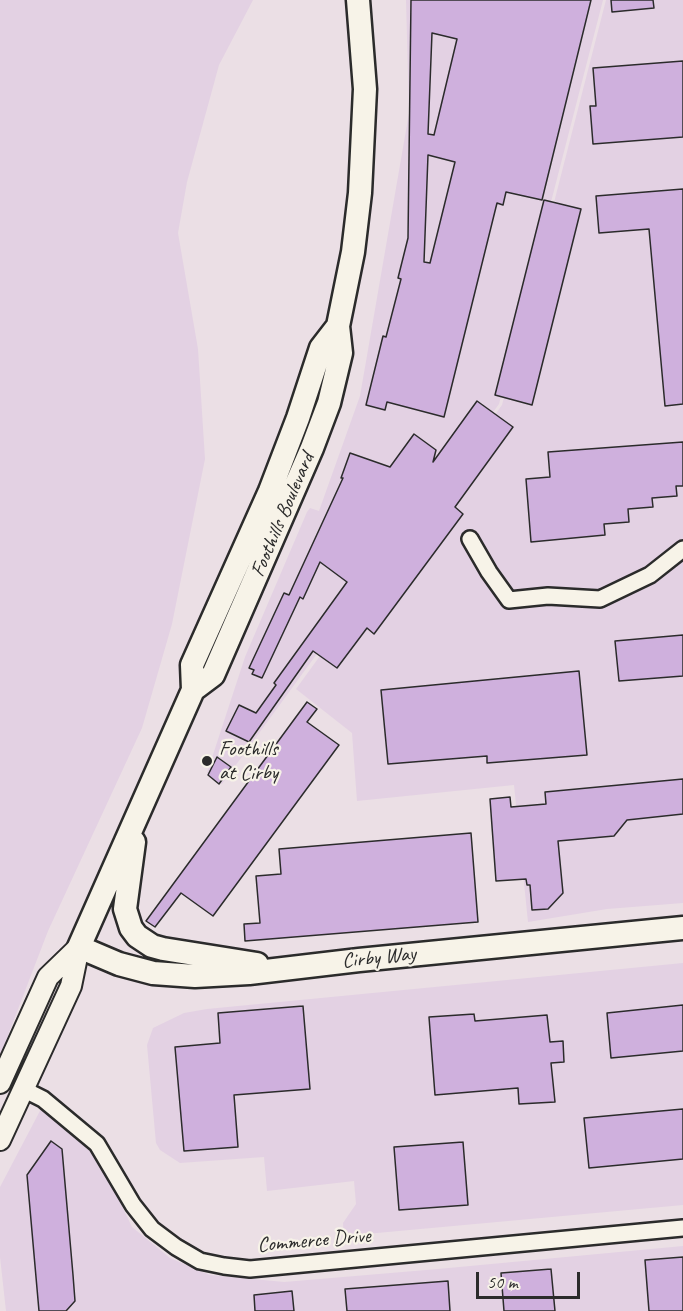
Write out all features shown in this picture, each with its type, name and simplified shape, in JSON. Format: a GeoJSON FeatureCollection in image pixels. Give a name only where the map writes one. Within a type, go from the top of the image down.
{"type":"FeatureCollection","features":[{"type":"Feature","properties":{"kind":"main road","name":"Foothills Boulevard"},"geometry":{"type":"LineString","coordinates":[[79,947],[193,690],[192,665],[270,491],[298,418],[321,348],[338,326],[353,252],[362,162],[365,89],[358,0]]}},
{"type":"Feature","properties":{"kind":"main road"},"geometry":{"type":"LineString","coordinates":[[139,811],[125,897],[127,916],[137,936],[152,946],[163,949],[286,968]]}},
{"type":"Feature","properties":{"kind":"main road","name":"Cirby Way"},"geometry":{"type":"LineString","coordinates":[[79,947],[119,964],[175,976],[230,974],[683,928]]}},
{"type":"Feature","properties":{"kind":"main road"},"geometry":{"type":"LineString","coordinates":[[0,1083],[48,977],[79,947]]}},
{"type":"Feature","properties":{"kind":"main road"},"geometry":{"type":"LineString","coordinates":[[0,1140],[71,986],[79,947]]}},
{"type":"Feature","properties":{"kind":"street"},"geometry":{"type":"LineString","coordinates":[[470,539],[509,600],[548,596],[600,599],[650,575],[683,549]]}},
{"type":"Feature","properties":{"kind":"street","name":"Commerce Drive"},"geometry":{"type":"LineString","coordinates":[[23,1089],[43,1099],[97,1144],[133,1205],[152,1229],[200,1261],[250,1269],[683,1228]]}},
{"type":"Feature","properties":{"kind":"shaded area"},"geometry":{"type":"Polygon","coordinates":[[[0,0],[253,0],[219,65],[187,182],[178,233],[198,349],[205,459],[172,624],[142,728],[48,931],[0,1056],[0,0]]]}},
{"type":"Feature","properties":{"kind":"shaded area"},"geometry":{"type":"Polygon","coordinates":[[[406,0],[603,0],[499,404],[222,784],[207,773],[245,657],[307,512],[310,508],[319,511],[360,396],[409,113],[406,0]]]}},
{"type":"Feature","properties":{"kind":"shaded area"},"geometry":{"type":"Polygon","coordinates":[[[606,0],[683,0],[683,903],[607,909],[528,922],[514,785],[357,801],[352,733],[296,689],[502,405],[606,0]]]}},
{"type":"Feature","properties":{"kind":"shaded area"},"geometry":{"type":"Polygon","coordinates":[[[683,963],[683,1205],[344,1236],[343,1223],[356,1204],[354,1181],[267,1191],[264,1157],[180,1163],[160,1150],[156,1143],[147,1045],[153,1028],[184,1013],[683,963]]]}},
{"type":"Feature","properties":{"kind":"shaded area"},"geometry":{"type":"Polygon","coordinates":[[[42,1107],[86,1144],[106,1173],[132,1227],[170,1258],[210,1275],[284,1282],[683,1246],[683,1311],[6,1311],[0,1257],[0,1187],[42,1107]]]}},
{"type":"Feature","properties":{"kind":"building"},"geometry":{"type":"Polygon","coordinates":[[[411,0],[591,0],[542,200],[506,192],[503,205],[497,203],[444,417],[387,402],[385,410],[366,405],[383,336],[386,337],[401,279],[398,278],[408,238],[411,0]],[[432,33],[428,134],[434,135],[457,39],[432,33]],[[428,155],[424,262],[430,263],[455,162],[428,155]]]}},
{"type":"Feature","properties":{"kind":"building"},"geometry":{"type":"Polygon","coordinates":[[[611,0],[653,0],[654,8],[612,12],[611,0]]]}},
{"type":"Feature","properties":{"kind":"building"},"geometry":{"type":"Polygon","coordinates":[[[683,61],[683,137],[593,144],[590,106],[596,106],[593,68],[683,61]]]}},
{"type":"Feature","properties":{"kind":"building"},"geometry":{"type":"Polygon","coordinates":[[[683,189],[683,404],[665,406],[649,229],[599,233],[596,196],[683,189]]]}},
{"type":"Feature","properties":{"kind":"building"},"geometry":{"type":"Polygon","coordinates":[[[544,200],[581,209],[532,405],[495,395],[544,200]]]}},
{"type":"Feature","properties":{"kind":"building"},"geometry":{"type":"Polygon","coordinates":[[[477,401],[513,427],[455,507],[463,514],[374,634],[367,628],[337,668],[313,651],[249,742],[226,731],[239,705],[256,713],[276,685],[274,683],[347,582],[320,562],[303,599],[300,597],[262,678],[252,674],[254,670],[249,668],[284,593],[289,595],[343,478],[341,478],[350,453],[390,467],[414,434],[436,450],[433,462],[477,401]]]}},
{"type":"Feature","properties":{"kind":"building"},"geometry":{"type":"Polygon","coordinates":[[[683,442],[683,486],[676,486],[677,496],[652,498],[653,507],[628,509],[629,522],[604,524],[605,535],[531,542],[526,479],[550,477],[548,452],[683,442]]]}},
{"type":"Feature","properties":{"kind":"building"},"geometry":{"type":"Polygon","coordinates":[[[683,635],[683,676],[619,681],[615,641],[683,635]]]}},
{"type":"Feature","properties":{"kind":"building"},"geometry":{"type":"Polygon","coordinates":[[[579,671],[587,755],[487,763],[487,756],[388,764],[381,690],[579,671]]]}},
{"type":"Feature","properties":{"kind":"building"},"geometry":{"type":"Polygon","coordinates":[[[307,702],[317,709],[307,722],[339,745],[213,916],[181,893],[155,927],[146,921],[307,702]]]}},
{"type":"Feature","properties":{"kind":"building"},"geometry":{"type":"Polygon","coordinates":[[[217,757],[231,767],[219,784],[208,775],[217,757]]]}},
{"type":"Feature","properties":{"kind":"building"},"geometry":{"type":"Polygon","coordinates":[[[683,779],[683,814],[627,820],[614,836],[558,841],[563,893],[548,909],[532,910],[530,885],[527,885],[526,879],[496,881],[490,799],[510,797],[511,807],[546,804],[545,792],[683,779]]]}},
{"type":"Feature","properties":{"kind":"building"},"geometry":{"type":"Polygon","coordinates":[[[471,833],[478,922],[245,941],[244,924],[260,923],[256,876],[281,874],[279,849],[471,833]]]}},
{"type":"Feature","properties":{"kind":"building"},"geometry":{"type":"Polygon","coordinates":[[[683,1005],[683,1051],[611,1058],[607,1013],[683,1005]]]}},
{"type":"Feature","properties":{"kind":"building"},"geometry":{"type":"Polygon","coordinates":[[[303,1006],[310,1089],[234,1095],[238,1147],[184,1151],[175,1047],[220,1043],[218,1013],[303,1006]]]}},
{"type":"Feature","properties":{"kind":"building"},"geometry":{"type":"Polygon","coordinates":[[[474,1014],[475,1021],[547,1015],[550,1042],[563,1041],[564,1062],[551,1063],[555,1102],[519,1104],[518,1088],[435,1095],[429,1017],[474,1014]]]}},
{"type":"Feature","properties":{"kind":"building"},"geometry":{"type":"Polygon","coordinates":[[[683,1109],[683,1159],[589,1168],[584,1118],[683,1109]]]}},
{"type":"Feature","properties":{"kind":"building"},"geometry":{"type":"Polygon","coordinates":[[[51,1141],[62,1149],[75,1301],[66,1311],[39,1311],[27,1175],[51,1141]]]}},
{"type":"Feature","properties":{"kind":"building"},"geometry":{"type":"Polygon","coordinates":[[[463,1142],[468,1205],[399,1210],[394,1147],[463,1142]]]}},
{"type":"Feature","properties":{"kind":"building"},"geometry":{"type":"Polygon","coordinates":[[[683,1257],[683,1311],[649,1311],[645,1260],[683,1257]]]}},
{"type":"Feature","properties":{"kind":"building"},"geometry":{"type":"Polygon","coordinates":[[[551,1269],[555,1311],[504,1311],[501,1273],[551,1269]]]}},
{"type":"Feature","properties":{"kind":"building"},"geometry":{"type":"Polygon","coordinates":[[[448,1281],[450,1311],[347,1311],[345,1289],[448,1281]]]}},
{"type":"Feature","properties":{"kind":"building"},"geometry":{"type":"Polygon","coordinates":[[[292,1291],[294,1311],[255,1311],[254,1295],[292,1291]]]}},
{"type":"Feature","properties":{"kind":"place","name":"Foothills at Cirby"},"geometry":{"type":"Point","coordinates":[207,761]}}]}
